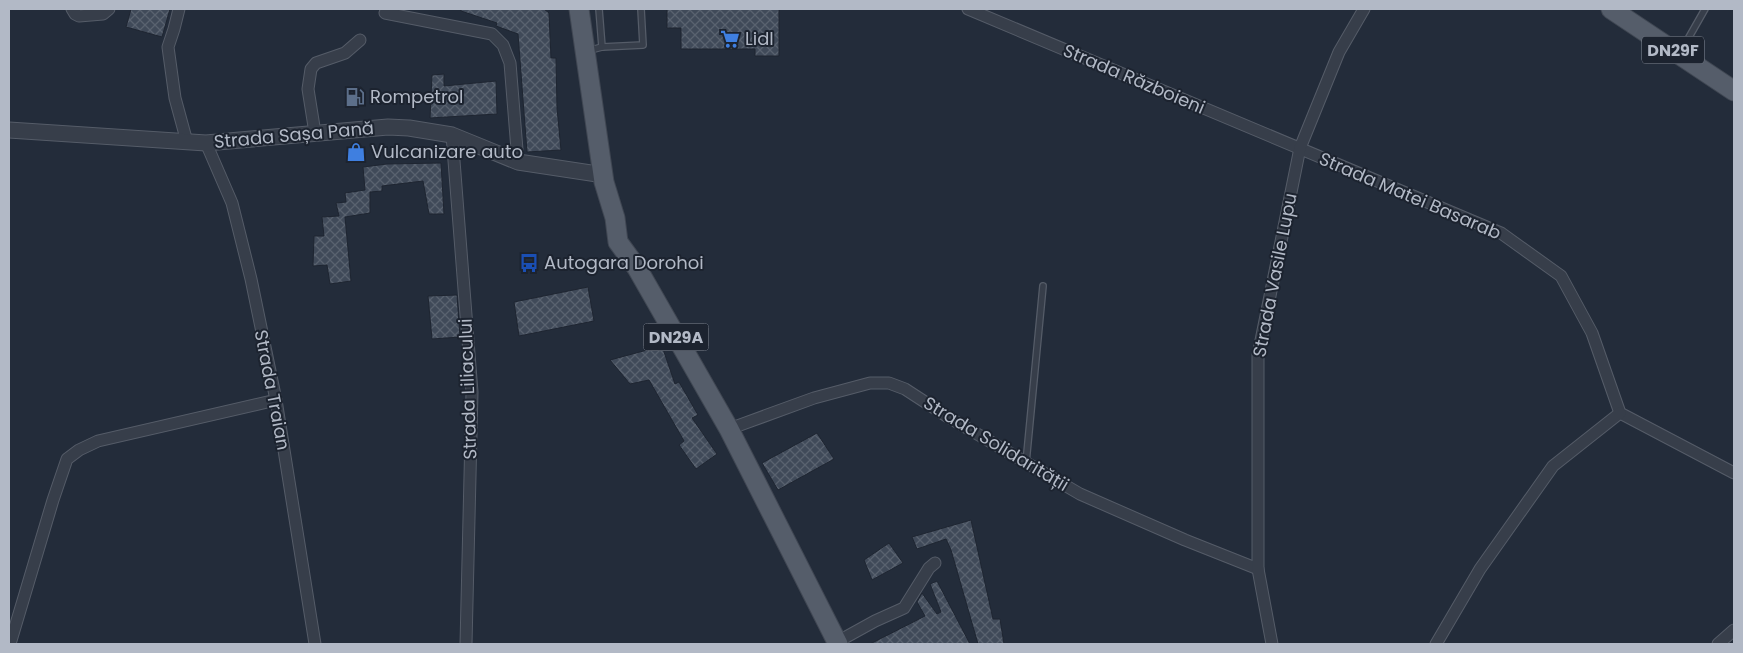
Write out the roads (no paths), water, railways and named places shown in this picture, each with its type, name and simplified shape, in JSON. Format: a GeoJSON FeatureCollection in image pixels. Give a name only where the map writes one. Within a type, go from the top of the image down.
{"type":"FeatureCollection","features":[{"type":"Feature","properties":{"kind":"main road","name":"DN29A"},"geometry":{"type":"LineString","coordinates":[[579,9],[593,49],[604,182],[615,218],[618,242],[637,268],[729,429],[838,643]]}},
{"type":"Feature","properties":{"kind":"main road","name":"DN29F"},"geometry":{"type":"LineString","coordinates":[[1612,9],[1734,91]]}},
{"type":"Feature","properties":{"kind":"street"},"geometry":{"type":"LineString","coordinates":[[72,9],[79,16],[102,14],[109,9]]}},
{"type":"Feature","properties":{"kind":"street"},"geometry":{"type":"LineString","coordinates":[[179,9],[168,47],[174,98],[187,142]]}},
{"type":"Feature","properties":{"kind":"street","name":"Strada Războieni"},"geometry":{"type":"LineString","coordinates":[[968,9],[1300,148]]}},
{"type":"Feature","properties":{"kind":"street","name":"Strada Vasile Lupu"},"geometry":{"type":"LineString","coordinates":[[1272,644],[1258,569],[1258,356],[1300,148],[1339,52],[1364,9]]}},
{"type":"Feature","properties":{"kind":"street"},"geometry":{"type":"LineString","coordinates":[[385,13],[492,34],[504,45],[510,63],[518,162]]}},
{"type":"Feature","properties":{"kind":"street"},"geometry":{"type":"LineString","coordinates":[[315,133],[308,89],[311,69],[316,64],[345,53],[360,40]]}},
{"type":"Feature","properties":{"kind":"street","name":"Strada Sașa Pană"},"geometry":{"type":"LineString","coordinates":[[9,130],[206,142],[388,127],[409,128],[452,135],[518,162],[604,174]]}},
{"type":"Feature","properties":{"kind":"street","name":"Strada Liliacului"},"geometry":{"type":"LineString","coordinates":[[452,135],[472,392],[466,644]]}},
{"type":"Feature","properties":{"kind":"street","name":"Strada Traian"},"geometry":{"type":"LineString","coordinates":[[206,142],[232,203],[251,279],[276,400],[315,644]]}},
{"type":"Feature","properties":{"kind":"street","name":"Strada Matei Basarab"},"geometry":{"type":"LineString","coordinates":[[1300,148],[1501,233],[1561,276],[1592,333],[1620,413]]}},
{"type":"Feature","properties":{"kind":"street","name":"Strada Solidarității"},"geometry":{"type":"LineString","coordinates":[[729,429],[814,398],[870,383],[889,382],[905,389],[948,418],[1080,494],[1185,540],[1258,569]]}},
{"type":"Feature","properties":{"kind":"street"},"geometry":{"type":"LineString","coordinates":[[10,644],[67,459],[79,450],[98,441],[276,400]]}},
{"type":"Feature","properties":{"kind":"street"},"geometry":{"type":"LineString","coordinates":[[1436,644],[1480,569],[1553,466],[1620,413],[1734,473]]}},
{"type":"Feature","properties":{"kind":"street"},"geometry":{"type":"LineString","coordinates":[[838,643],[875,621],[904,608],[929,568],[935,564]]}},
{"type":"Feature","properties":{"kind":"street"},"geometry":{"type":"LineString","coordinates":[[1721,643],[1734,630]]}},
{"type":"Feature","properties":{"kind":"lane"},"geometry":{"type":"LineString","coordinates":[[599,9],[593,49],[643,45],[641,9]]}},
{"type":"Feature","properties":{"kind":"lane"},"geometry":{"type":"LineString","coordinates":[[1680,54],[1705,9]]}},
{"type":"Feature","properties":{"kind":"lane"},"geometry":{"type":"LineString","coordinates":[[1026,464],[1043,286]]}},
{"type":"Feature","properties":{"kind":"place","name":"Lidl"},"geometry":{"type":"Point","coordinates":[730,39]}},
{"type":"Feature","properties":{"kind":"place","name":"Rompetrol"},"geometry":{"type":"Point","coordinates":[355,97]}},
{"type":"Feature","properties":{"kind":"place","name":"Vulcanizare auto"},"geometry":{"type":"Point","coordinates":[356,152]}},
{"type":"Feature","properties":{"kind":"place","name":"Autogara Dorohoi"},"geometry":{"type":"Point","coordinates":[529,263]}}]}
